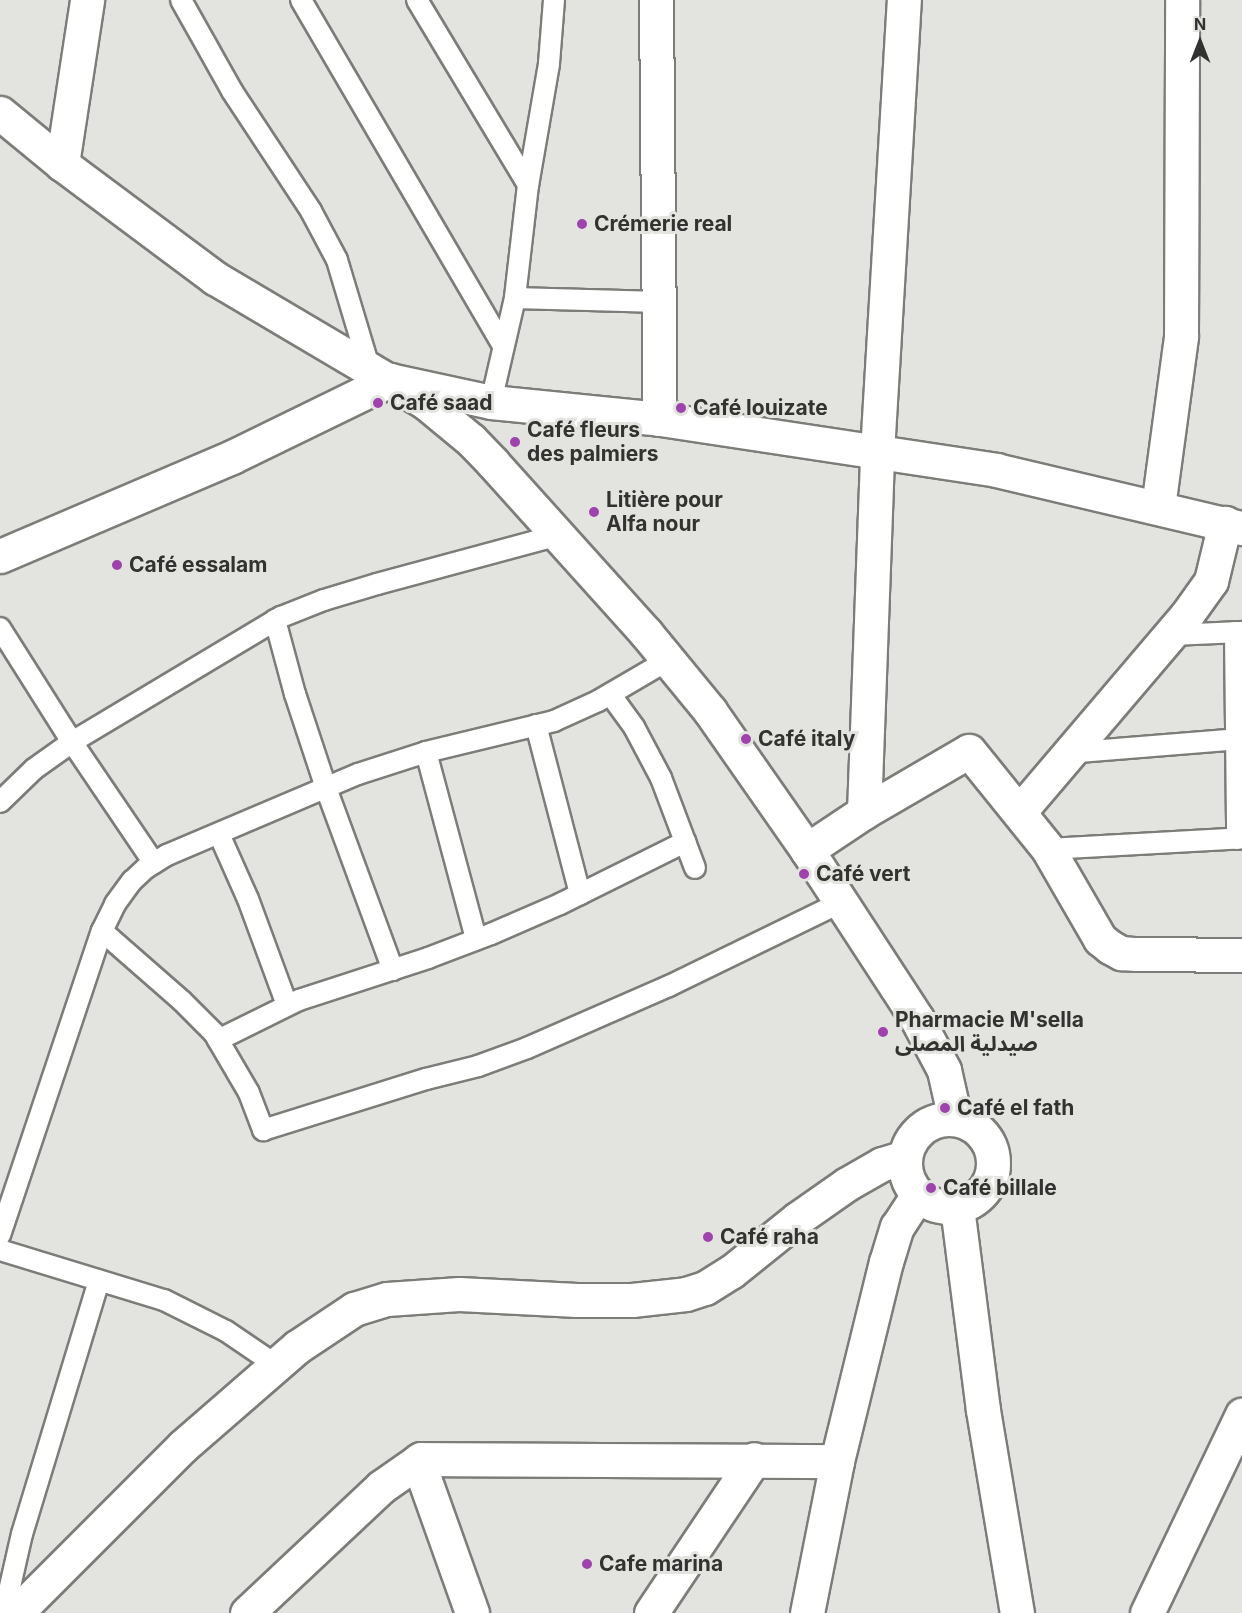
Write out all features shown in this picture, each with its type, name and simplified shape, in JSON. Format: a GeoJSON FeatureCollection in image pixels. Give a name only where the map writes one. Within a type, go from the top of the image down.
{"type":"FeatureCollection","features":[{"type":"Feature","properties":{"kind":"street"},"geometry":{"type":"LineString","coordinates":[[62,164],[87,0]]}},
{"type":"Feature","properties":{"kind":"street"},"geometry":{"type":"LineString","coordinates":[[656,0],[660,419]]}},
{"type":"Feature","properties":{"kind":"street"},"geometry":{"type":"LineString","coordinates":[[864,812],[877,452],[904,0]]}},
{"type":"Feature","properties":{"kind":"street"},"geometry":{"type":"LineString","coordinates":[[1158,507],[1181,336],[1182,0]]}},
{"type":"Feature","properties":{"kind":"street"},"geometry":{"type":"LineString","coordinates":[[0,113],[62,164],[215,278],[380,373],[424,402],[471,440],[559,535],[710,711],[807,850],[930,1041],[944,1070],[956,1119]]}},
{"type":"Feature","properties":{"kind":"street"},"geometry":{"type":"LineString","coordinates":[[0,556],[97,517],[232,457],[380,373],[491,402],[660,419],[996,470],[1233,525],[1211,581],[1170,634],[1020,811]]}},
{"type":"Feature","properties":{"kind":"street"},"geometry":{"type":"LineString","coordinates":[[807,850],[864,812],[969,751],[1020,811],[1048,849],[1100,939],[1110,947],[1121,953],[1137,954],[1242,955]]}},
{"type":"Feature","properties":{"kind":"street"},"geometry":{"type":"LineString","coordinates":[[941,1119],[956,1119],[980,1131],[988,1142],[993,1156],[989,1182],[981,1194],[957,1207],[930,1203],[918,1195],[910,1184],[905,1157],[909,1143],[917,1132],[941,1119]]}},
{"type":"Feature","properties":{"kind":"street"},"geometry":{"type":"LineString","coordinates":[[16,1613],[183,1446],[276,1365],[341,1316],[368,1303],[387,1299],[459,1294],[632,1300],[686,1294],[705,1288],[732,1272],[796,1219],[847,1184],[882,1164],[905,1157]]}},
{"type":"Feature","properties":{"kind":"street"},"geometry":{"type":"LineString","coordinates":[[807,1613],[837,1461],[892,1241],[903,1215],[918,1195]]}},
{"type":"Feature","properties":{"kind":"street"},"geometry":{"type":"LineString","coordinates":[[957,1207],[983,1410],[1017,1613]]}},
{"type":"Feature","properties":{"kind":"street"},"geometry":{"type":"LineString","coordinates":[[1147,1613],[1242,1415]]}},
{"type":"Feature","properties":{"kind":"street"},"geometry":{"type":"LineString","coordinates":[[247,1613],[381,1487],[418,1461],[433,1458],[837,1461]]}},
{"type":"Feature","properties":{"kind":"street"},"geometry":{"type":"LineString","coordinates":[[651,1613],[754,1459]]}},
{"type":"Feature","properties":{"kind":"street"},"geometry":{"type":"LineString","coordinates":[[418,1461],[472,1613]]}},
{"type":"Feature","properties":{"kind":"lane"},"geometry":{"type":"LineString","coordinates":[[181,0],[232,91],[311,211],[337,260],[380,373]]}},
{"type":"Feature","properties":{"kind":"lane"},"geometry":{"type":"LineString","coordinates":[[301,0],[503,346]]}},
{"type":"Feature","properties":{"kind":"lane"},"geometry":{"type":"LineString","coordinates":[[417,0],[528,185]]}},
{"type":"Feature","properties":{"kind":"lane"},"geometry":{"type":"LineString","coordinates":[[539,0],[553,23]]}},
{"type":"Feature","properties":{"kind":"lane"},"geometry":{"type":"LineString","coordinates":[[491,402],[514,298],[528,185],[549,64],[555,0]]}},
{"type":"Feature","properties":{"kind":"lane"},"geometry":{"type":"LineString","coordinates":[[514,298],[660,302]]}},
{"type":"Feature","properties":{"kind":"lane"},"geometry":{"type":"LineString","coordinates":[[0,802],[34,769],[72,742],[274,620],[324,600],[559,535]]}},
{"type":"Feature","properties":{"kind":"lane"},"geometry":{"type":"LineString","coordinates":[[274,620],[295,694],[326,788],[393,970]]}},
{"type":"Feature","properties":{"kind":"lane"},"geometry":{"type":"LineString","coordinates":[[0,628],[72,742],[154,863]]}},
{"type":"Feature","properties":{"kind":"lane"},"geometry":{"type":"LineString","coordinates":[[1048,849],[1239,838],[1239,632],[1170,634]]}},
{"type":"Feature","properties":{"kind":"lane"},"geometry":{"type":"LineString","coordinates":[[0,1234],[102,931],[115,904],[132,881],[166,855],[358,774],[426,752],[554,721],[610,694],[668,660]]}},
{"type":"Feature","properties":{"kind":"lane"},"geometry":{"type":"LineString","coordinates":[[610,694],[648,752],[695,868]]}},
{"type":"Feature","properties":{"kind":"lane"},"geometry":{"type":"LineString","coordinates":[[536,725],[580,894]]}},
{"type":"Feature","properties":{"kind":"lane"},"geometry":{"type":"LineString","coordinates":[[1067,753],[1239,739]]}},
{"type":"Feature","properties":{"kind":"lane"},"geometry":{"type":"LineString","coordinates":[[426,752],[476,939]]}},
{"type":"Feature","properties":{"kind":"lane"},"geometry":{"type":"LineString","coordinates":[[219,834],[248,898],[287,1005]]}},
{"type":"Feature","properties":{"kind":"lane"},"geometry":{"type":"LineString","coordinates":[[218,1040],[287,1005],[393,970],[476,939],[580,894],[685,842]]}},
{"type":"Feature","properties":{"kind":"lane"},"geometry":{"type":"LineString","coordinates":[[102,931],[205,1023],[218,1040],[249,1094],[263,1130],[426,1079],[478,1066],[527,1048],[669,986],[841,902]]}},
{"type":"Feature","properties":{"kind":"lane"},"geometry":{"type":"LineString","coordinates":[[0,1250],[164,1300],[225,1331],[276,1365]]}},
{"type":"Feature","properties":{"kind":"lane"},"geometry":{"type":"LineString","coordinates":[[4,1613],[22,1534],[99,1280]]}},
{"type":"Feature","properties":{"kind":"place","name":"Crémerie real"},"geometry":{"type":"Point","coordinates":[582,224]}},
{"type":"Feature","properties":{"kind":"place","name":"Café saad"},"geometry":{"type":"Point","coordinates":[378,403]}},
{"type":"Feature","properties":{"kind":"place","name":"Café louizate"},"geometry":{"type":"Point","coordinates":[681,408]}},
{"type":"Feature","properties":{"kind":"place","name":"Café fleurs des palmiers"},"geometry":{"type":"Point","coordinates":[515,442]}},
{"type":"Feature","properties":{"kind":"place","name":"Litière pour Alfa nour"},"geometry":{"type":"Point","coordinates":[594,512]}},
{"type":"Feature","properties":{"kind":"place","name":"Café essalam"},"geometry":{"type":"Point","coordinates":[117,565]}},
{"type":"Feature","properties":{"kind":"place","name":"Café italy"},"geometry":{"type":"Point","coordinates":[746,739]}},
{"type":"Feature","properties":{"kind":"place","name":"Café vert"},"geometry":{"type":"Point","coordinates":[804,874]}},
{"type":"Feature","properties":{"kind":"place","name":"Pharmacie M'sella صيدلية المصلى"},"geometry":{"type":"Point","coordinates":[883,1032]}},
{"type":"Feature","properties":{"kind":"place","name":"Café el fath"},"geometry":{"type":"Point","coordinates":[945,1108]}},
{"type":"Feature","properties":{"kind":"place","name":"Café billale"},"geometry":{"type":"Point","coordinates":[931,1188]}},
{"type":"Feature","properties":{"kind":"place","name":"Café raha"},"geometry":{"type":"Point","coordinates":[708,1237]}},
{"type":"Feature","properties":{"kind":"place","name":"Cafe marina"},"geometry":{"type":"Point","coordinates":[587,1564]}}]}
